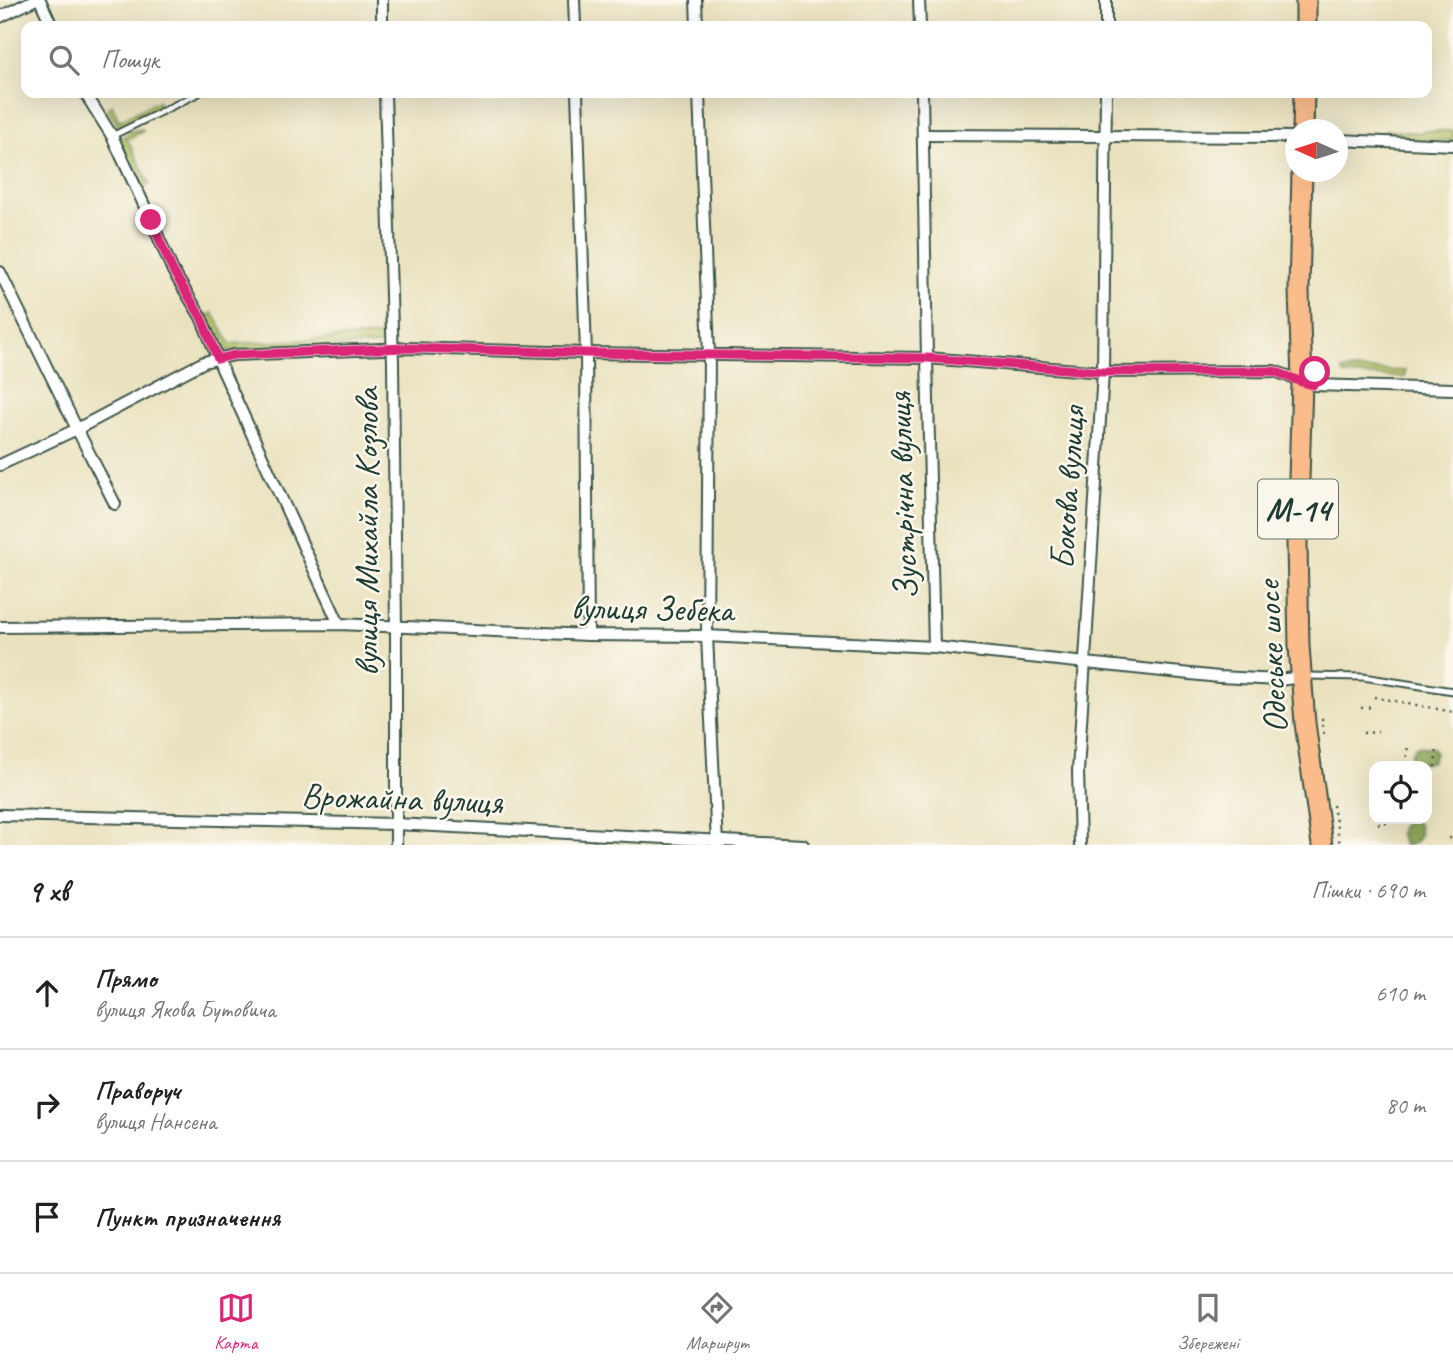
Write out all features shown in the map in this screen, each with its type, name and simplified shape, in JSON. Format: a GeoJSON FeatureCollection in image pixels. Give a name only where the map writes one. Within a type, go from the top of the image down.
{"type":"FeatureCollection","features":[{"type":"Feature","properties":{"kind":"highway"},"geometry":{"type":"LineString","coordinates":[[1306,0],[1306,21]]}},
{"type":"Feature","properties":{"kind":"highway"},"geometry":{"type":"LineString","coordinates":[[1303,119],[1304,98]]}},
{"type":"Feature","properties":{"kind":"highway","name":"Одеське шосе"},"geometry":{"type":"LineString","coordinates":[[1302,182],[1299,290],[1302,382],[1297,544],[1300,677],[1322,845]]}},
{"type":"Feature","properties":{"kind":"street"},"geometry":{"type":"LineString","coordinates":[[0,17],[34,0]]}},
{"type":"Feature","properties":{"kind":"street"},"geometry":{"type":"LineString","coordinates":[[40,0],[50,21]]}},
{"type":"Feature","properties":{"kind":"street"},"geometry":{"type":"LineString","coordinates":[[382,0],[382,21]]}},
{"type":"Feature","properties":{"kind":"street"},"geometry":{"type":"LineString","coordinates":[[574,0],[575,21]]}},
{"type":"Feature","properties":{"kind":"street"},"geometry":{"type":"LineString","coordinates":[[696,0],[697,21]]}},
{"type":"Feature","properties":{"kind":"street"},"geometry":{"type":"LineString","coordinates":[[919,0],[920,21]]}},
{"type":"Feature","properties":{"kind":"street"},"geometry":{"type":"LineString","coordinates":[[1106,0],[1106,21]]}},
{"type":"Feature","properties":{"kind":"street"},"geometry":{"type":"LineString","coordinates":[[88,98],[112,136],[173,271],[201,317],[340,624]]}},
{"type":"Feature","properties":{"kind":"street","name":"вулиця Михайла Козлова"},"geometry":{"type":"LineString","coordinates":[[385,98],[392,349],[396,845]]}},
{"type":"Feature","properties":{"kind":"street"},"geometry":{"type":"LineString","coordinates":[[577,98],[586,353],[588,635]]}},
{"type":"Feature","properties":{"kind":"street"},"geometry":{"type":"LineString","coordinates":[[699,98],[709,355],[707,636],[717,842]]}},
{"type":"Feature","properties":{"kind":"street","name":"Зустрічна вулиця"},"geometry":{"type":"LineString","coordinates":[[922,98],[934,647]]}},
{"type":"Feature","properties":{"kind":"street","name":"Бокова вулиця"},"geometry":{"type":"LineString","coordinates":[[1080,845],[1078,771],[1083,663],[1103,372],[1106,98]]}},
{"type":"Feature","properties":{"kind":"street"},"geometry":{"type":"LineString","coordinates":[[924,135],[1285,138]]}},
{"type":"Feature","properties":{"kind":"street"},"geometry":{"type":"LineString","coordinates":[[1348,140],[1453,145]]}},
{"type":"Feature","properties":{"kind":"street"},"geometry":{"type":"LineString","coordinates":[[0,272],[115,503]]}},
{"type":"Feature","properties":{"kind":"street"},"geometry":{"type":"LineString","coordinates":[[0,465],[77,429],[204,362],[234,355],[392,349],[927,358],[1103,372],[1274,371],[1313,385],[1453,389]]}},
{"type":"Feature","properties":{"kind":"street","name":"вулиця Зебека"},"geometry":{"type":"LineString","coordinates":[[0,627],[340,624],[588,635],[707,636],[934,647],[1219,677],[1280,680],[1300,677]]}},
{"type":"Feature","properties":{"kind":"street","name":"Врожайна вулиця"},"geometry":{"type":"LineString","coordinates":[[0,815],[395,824],[803,845]]}},
{"type":"Feature","properties":{"kind":"lane"},"geometry":{"type":"LineString","coordinates":[[112,136],[189,98]]}},
{"type":"Feature","properties":{"kind":"lane"},"geometry":{"type":"LineString","coordinates":[[1300,677],[1363,677],[1453,691]]}},
{"type":"Feature","properties":{"kind":"path"},"geometry":{"type":"LineString","coordinates":[[1374,697],[1453,712]]}},
{"type":"Feature","properties":{"kind":"path"},"geometry":{"type":"LineString","coordinates":[[1361,708],[1375,707]]}},
{"type":"Feature","properties":{"kind":"path"},"geometry":{"type":"LineString","coordinates":[[1321,712],[1324,736]]}},
{"type":"Feature","properties":{"kind":"path"},"geometry":{"type":"LineString","coordinates":[[1363,733],[1378,732]]}},
{"type":"Feature","properties":{"kind":"path"},"geometry":{"type":"LineString","coordinates":[[1406,761],[1408,744]]}},
{"type":"Feature","properties":{"kind":"path"},"geometry":{"type":"LineString","coordinates":[[1434,767],[1437,747]]}},
{"type":"Feature","properties":{"kind":"path"},"geometry":{"type":"LineString","coordinates":[[1334,805],[1340,845]]}},
{"type":"Feature","properties":{"kind":"green space"},"geometry":{"type":"Polygon","coordinates":[[[158,101],[159,108],[120,128],[107,109],[112,105],[119,121],[158,101]]]}},
{"type":"Feature","properties":{"kind":"green space"},"geometry":{"type":"Polygon","coordinates":[[[141,129],[143,131],[127,139],[149,183],[142,187],[120,140],[129,132],[141,129]]]}},
{"type":"Feature","properties":{"kind":"green space"},"geometry":{"type":"Polygon","coordinates":[[[1385,130],[1421,133],[1453,131],[1453,141],[1386,138],[1385,130]]]}},
{"type":"Feature","properties":{"kind":"green space"},"geometry":{"type":"Polygon","coordinates":[[[213,313],[230,344],[380,336],[380,320],[387,321],[387,334],[381,345],[229,351],[218,340],[207,316],[213,313]]]}},
{"type":"Feature","properties":{"kind":"green space"},"geometry":{"type":"Polygon","coordinates":[[[1343,370],[1405,371],[1405,377],[1344,375],[1343,370]]]}},
{"type":"Feature","properties":{"kind":"green space"},"geometry":{"type":"Polygon","coordinates":[[[1417,746],[1433,748],[1435,753],[1432,761],[1411,761],[1411,753],[1417,746]]]}},
{"type":"Feature","properties":{"kind":"green space"},"geometry":{"type":"Polygon","coordinates":[[[1418,824],[1419,836],[1412,844],[1404,845],[1400,831],[1403,825],[1418,824]]]}},
{"type":"Feature","properties":{"kind":"route"},"geometry":{"type":"LineString","coordinates":[[151,220],[173,271],[201,317],[218,359],[234,355],[406,348],[927,358],[1103,372],[1274,371],[1313,385],[1309,369],[1315,372]]}}]}
